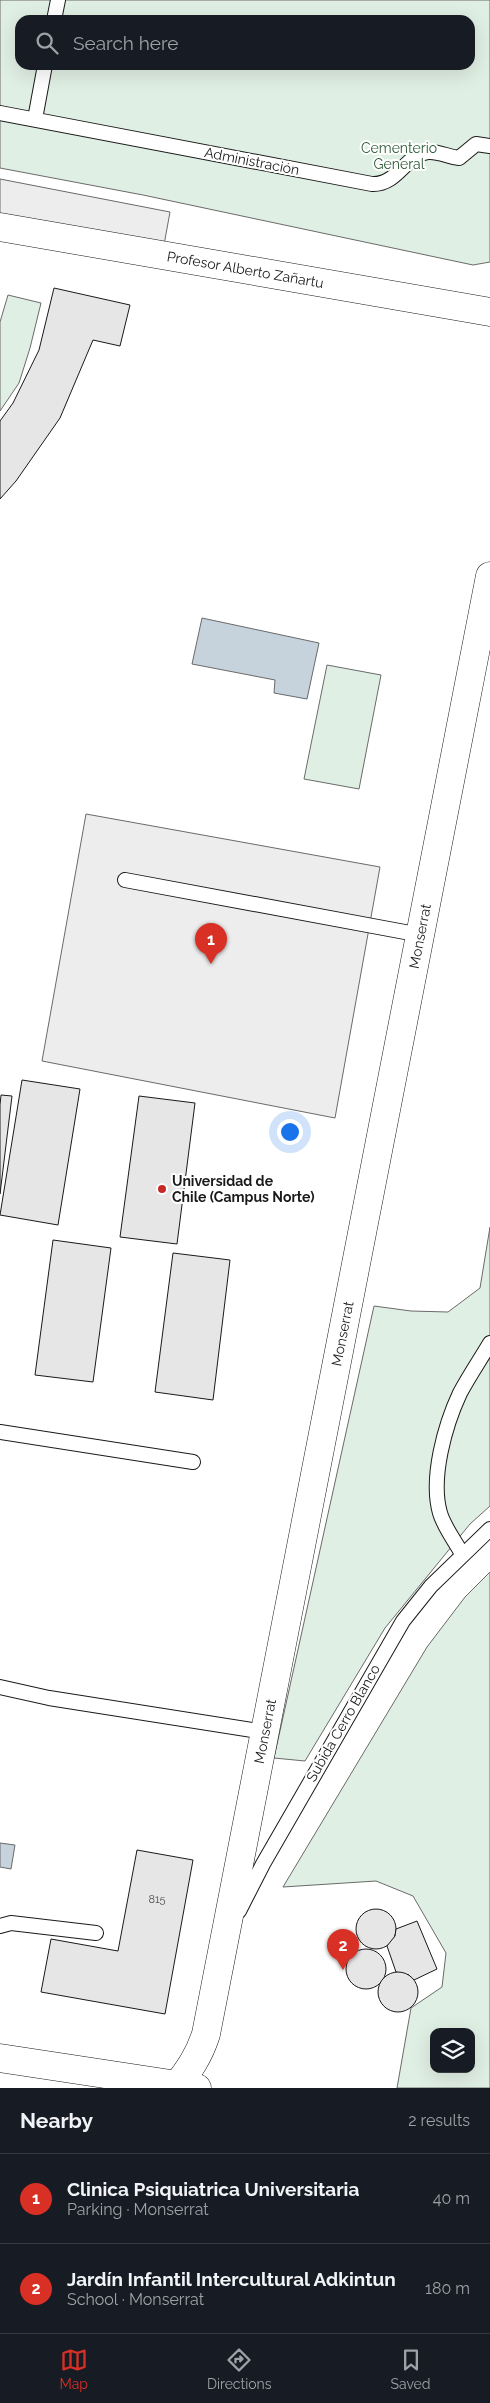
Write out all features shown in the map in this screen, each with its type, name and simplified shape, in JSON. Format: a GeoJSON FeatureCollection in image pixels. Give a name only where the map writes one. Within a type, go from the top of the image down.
{"type":"FeatureCollection","features":[{"type":"Feature","properties":{"kind":"street","name":"Profesor Alberto Zañartu"},"geometry":{"type":"LineString","coordinates":[[0,227],[490,312]]}},
{"type":"Feature","properties":{"kind":"street","name":"Monserrat"},"geometry":{"type":"LineString","coordinates":[[183,2087],[200,2053],[225,1939],[490,576]]}},
{"type":"Feature","properties":{"kind":"street"},"geometry":{"type":"LineString","coordinates":[[0,2058],[183,2087]]}},
{"type":"Feature","properties":{"kind":"lane"},"geometry":{"type":"LineString","coordinates":[[55,15],[58,0]]}},
{"type":"Feature","properties":{"kind":"lane"},"geometry":{"type":"LineString","coordinates":[[35,119],[44,70]]}},
{"type":"Feature","properties":{"kind":"lane","name":"Administración"},"geometry":{"type":"LineString","coordinates":[[0,113],[380,184],[388,182],[416,157],[425,152],[459,158],[476,144],[490,146]]}},
{"type":"Feature","properties":{"kind":"lane"},"geometry":{"type":"LineString","coordinates":[[125,880],[420,935]]}},
{"type":"Feature","properties":{"kind":"lane"},"geometry":{"type":"LineString","coordinates":[[462,1554],[440,1513],[437,1482],[442,1448],[452,1411],[461,1391],[490,1343]]}},
{"type":"Feature","properties":{"kind":"lane"},"geometry":{"type":"LineString","coordinates":[[0,1432],[193,1462]]}},
{"type":"Feature","properties":{"kind":"lane","name":"Subida Cerro Blanco"},"geometry":{"type":"LineString","coordinates":[[225,1939],[263,1864],[385,1650],[418,1600],[462,1554],[490,1529]]}},
{"type":"Feature","properties":{"kind":"lane"},"geometry":{"type":"LineString","coordinates":[[0,1687],[49,1698],[265,1732]]}},
{"type":"Feature","properties":{"kind":"lane"},"geometry":{"type":"LineString","coordinates":[[0,1926],[11,1923],[96,1933]]}},
{"type":"Feature","properties":{"kind":"green space","name":"Cementerio General"},"geometry":{"type":"Polygon","coordinates":[[[0,0],[490,0],[490,262],[473,265],[143,195],[0,168],[0,0]]]}},
{"type":"Feature","properties":{"kind":"green space"},"geometry":{"type":"Polygon","coordinates":[[[8,295],[41,303],[19,383],[0,411],[0,322],[8,295]]]}},
{"type":"Feature","properties":{"kind":"green space"},"geometry":{"type":"Polygon","coordinates":[[[327,665],[381,675],[359,789],[304,779],[327,665]]]}},
{"type":"Feature","properties":{"kind":"green space"},"geometry":{"type":"Polygon","coordinates":[[[490,1227],[490,1506],[470,1524],[385,1628],[305,1761],[274,1758],[374,1306],[411,1311],[448,1312],[480,1288],[490,1227]]]}},
{"type":"Feature","properties":{"kind":"green space"},"geometry":{"type":"Polygon","coordinates":[[[490,1572],[490,2088],[397,2088],[411,2008],[442,1987],[446,1953],[413,1896],[376,1881],[283,1887],[427,1647],[465,1597],[490,1572]]]}},
{"type":"Feature","properties":{"kind":"shaded area"},"geometry":{"type":"Polygon","coordinates":[[[0,179],[170,212],[164,245],[0,214],[0,179]]]}},
{"type":"Feature","properties":{"kind":"shaded area"},"geometry":{"type":"Polygon","coordinates":[[[202,618],[319,643],[307,699],[274,693],[275,680],[192,664],[202,618]]]}},
{"type":"Feature","properties":{"kind":"shaded area"},"geometry":{"type":"Polygon","coordinates":[[[86,814],[380,867],[335,1118],[42,1061],[86,814]]]}},
{"type":"Feature","properties":{"kind":"shaded area"},"geometry":{"type":"Polygon","coordinates":[[[0,1843],[15,1845],[11,1869],[0,1867],[0,1843]]]}},
{"type":"Feature","properties":{"kind":"building"},"geometry":{"type":"Polygon","coordinates":[[[54,288],[130,305],[120,346],[93,340],[60,418],[16,481],[0,499],[0,421],[13,403],[39,350],[54,288]]]}},
{"type":"Feature","properties":{"kind":"building"},"geometry":{"type":"Polygon","coordinates":[[[22,1080],[80,1089],[58,1225],[0,1215],[22,1080]]]}},
{"type":"Feature","properties":{"kind":"building"},"geometry":{"type":"Polygon","coordinates":[[[1,1095],[12,1096],[0,1194],[0,1105],[1,1095]]]}},
{"type":"Feature","properties":{"kind":"building"},"geometry":{"type":"Polygon","coordinates":[[[139,1096],[195,1103],[177,1244],[120,1237],[139,1096]]]}},
{"type":"Feature","properties":{"kind":"building"},"geometry":{"type":"Polygon","coordinates":[[[53,1240],[111,1248],[93,1382],[35,1375],[53,1240]]]}},
{"type":"Feature","properties":{"kind":"building"},"geometry":{"type":"Polygon","coordinates":[[[173,1253],[230,1260],[213,1400],[155,1392],[173,1253]]]}},
{"type":"Feature","properties":{"kind":"building"},"geometry":{"type":"Polygon","coordinates":[[[137,1850],[193,1860],[165,2014],[41,1992],[51,1939],[118,1951],[137,1850]]]}},
{"type":"Feature","properties":{"kind":"building"},"geometry":{"type":"Polygon","coordinates":[[[372,1909],[380,1909],[387,1912],[393,1918],[396,1929],[393,1940],[387,1946],[380,1949],[372,1949],[365,1946],[359,1940],[356,1933],[356,1925],[359,1918],[365,1912],[372,1909]]]}},
{"type":"Feature","properties":{"kind":"building"},"geometry":{"type":"Polygon","coordinates":[[[417,1921],[437,1969],[414,1980],[409,1975],[396,1972],[387,1946],[395,1936],[396,1929],[417,1921]]]}},
{"type":"Feature","properties":{"kind":"building"},"geometry":{"type":"Polygon","coordinates":[[[366,1949],[377,1952],[383,1958],[386,1969],[383,1980],[377,1986],[366,1989],[355,1986],[349,1980],[346,1969],[349,1958],[355,1952],[366,1949]]]}},
{"type":"Feature","properties":{"kind":"building"},"geometry":{"type":"Polygon","coordinates":[[[394,1972],[402,1972],[409,1975],[415,1981],[418,1992],[415,2003],[409,2009],[402,2012],[394,2012],[387,2009],[381,2003],[378,1996],[378,1988],[381,1981],[387,1975],[394,1972]]]}},
{"type":"Feature","properties":{"kind":"place","name":"Clinica Psiquiatrica Universitaria"},"geometry":{"type":"Point","coordinates":[211,964]}},
{"type":"Feature","properties":{"kind":"place","name":"Universidad de Chile (Campus Norte)"},"geometry":{"type":"Point","coordinates":[162,1189]}},
{"type":"Feature","properties":{"kind":"place","name":"Jardín Infantil Intercultural Adkintun"},"geometry":{"type":"Point","coordinates":[343,1970]}}]}
